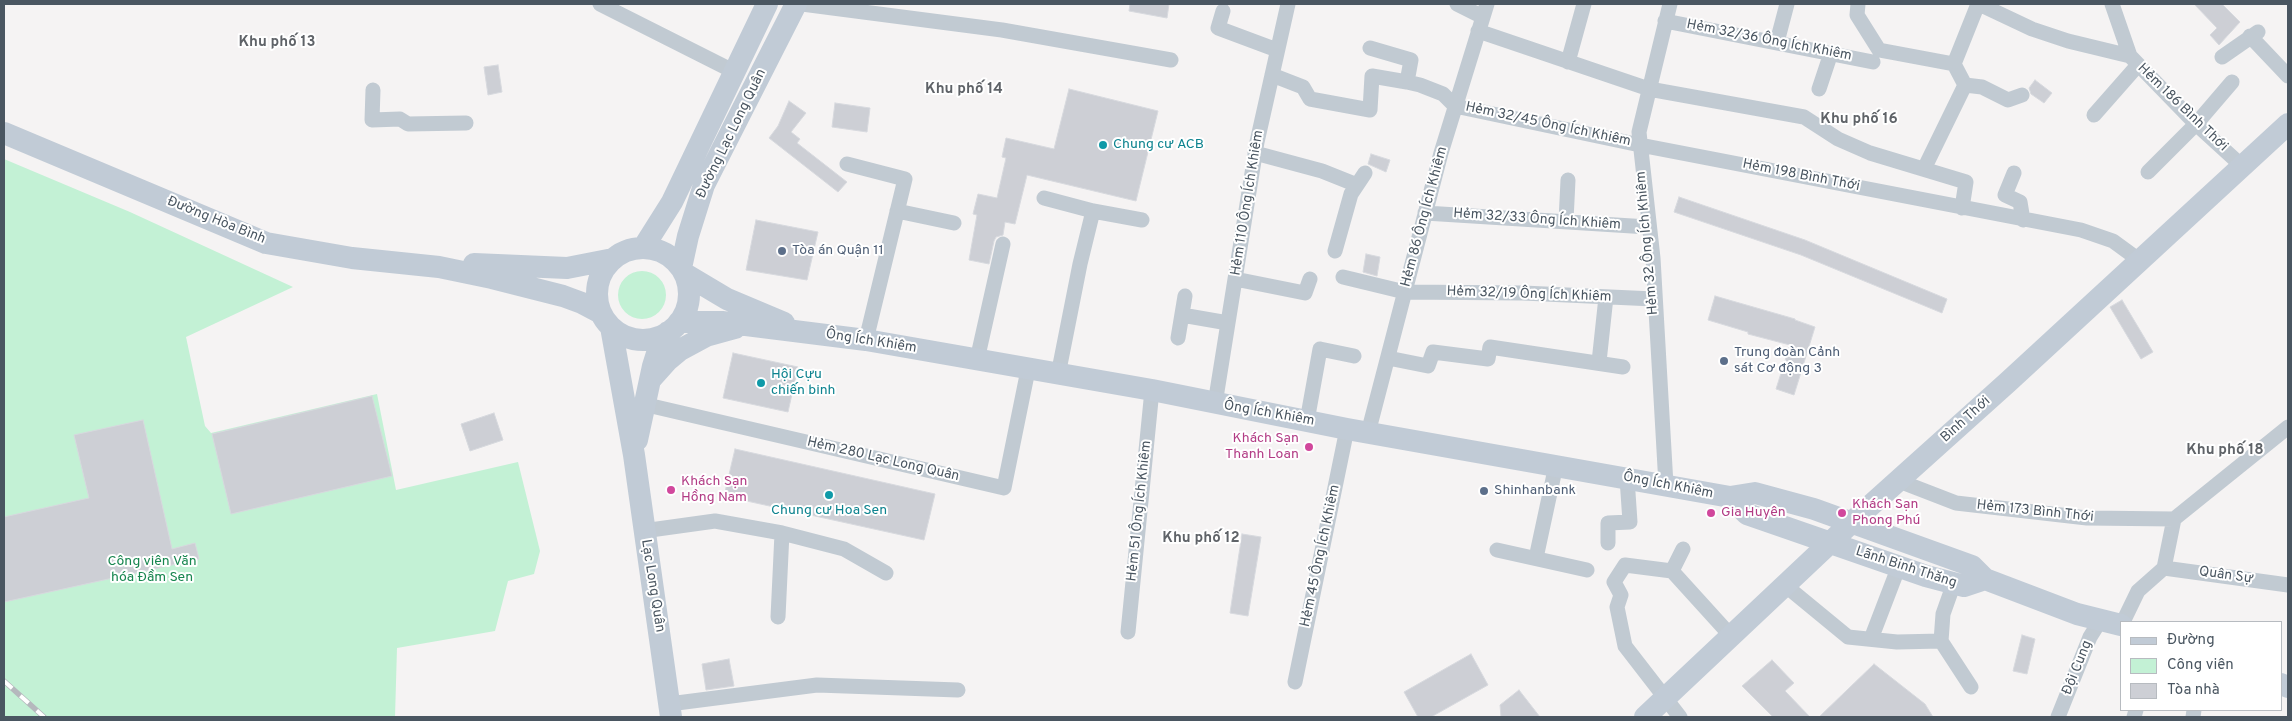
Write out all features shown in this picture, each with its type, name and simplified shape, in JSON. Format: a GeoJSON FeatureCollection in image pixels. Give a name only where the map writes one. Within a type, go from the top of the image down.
{"type":"FeatureCollection","features":[{"type":"Feature","properties":{"kind":"main road","name":"Đường Lạc Long Quân"},"geometry":{"type":"LineString","coordinates":[[643,248],[685,177],[733,71],[767,4]]}},
{"type":"Feature","properties":{"kind":"main road","name":"Đường Lạc Long Quân"},"geometry":{"type":"LineString","coordinates":[[683,271],[683,252],[704,185],[796,4]]}},
{"type":"Feature","properties":{"kind":"main road","name":"Bình Thới"},"geometry":{"type":"LineString","coordinates":[[1646,717],[1851,523],[2288,124]]}},
{"type":"Feature","properties":{"kind":"main road","name":"Đường Hòa Bình"},"geometry":{"type":"LineString","coordinates":[[4,133],[60,158],[266,242],[352,258],[439,267],[563,296],[582,303],[606,320]]}},
{"type":"Feature","properties":{"kind":"main road"},"geometry":{"type":"LineString","coordinates":[[634,455],[606,320],[596,292],[599,279],[613,259],[632,249],[643,248],[665,254],[683,271],[727,299],[808,333]]}},
{"type":"Feature","properties":{"kind":"main road","name":"Đường Hòa Bình"},"geometry":{"type":"LineString","coordinates":[[439,267],[464,263],[567,268],[613,259]]}},
{"type":"Feature","properties":{"kind":"main road"},"geometry":{"type":"LineString","coordinates":[[634,455],[643,404],[660,344],[674,327],[689,298],[683,271]]}},
{"type":"Feature","properties":{"kind":"main road"},"geometry":{"type":"LineString","coordinates":[[606,320],[629,338],[640,340],[650,339],[674,327]]}},
{"type":"Feature","properties":{"kind":"main road","name":"Ông Ích Khiêm"},"geometry":{"type":"LineString","coordinates":[[674,327],[722,322],[866,340],[1028,370],[1152,390],[1358,431],[1730,497],[1755,493],[1814,509],[1851,523]]}},
{"type":"Feature","properties":{"kind":"main road"},"geometry":{"type":"LineString","coordinates":[[649,382],[668,360],[693,343],[706,336],[743,326]]}},
{"type":"Feature","properties":{"kind":"main road","name":"Lạc Long Quân"},"geometry":{"type":"LineString","coordinates":[[634,455],[643,531],[670,710]]}},
{"type":"Feature","properties":{"kind":"main road","name":"Ông Ích Khiêm"},"geometry":{"type":"LineString","coordinates":[[1730,497],[1747,514],[1830,543]]}},
{"type":"Feature","properties":{"kind":"main road","name":"Lãnh Binh Thăng"},"geometry":{"type":"LineString","coordinates":[[1830,543],[1964,586],[1985,579],[1972,566],[1851,523]]}},
{"type":"Feature","properties":{"kind":"main road"},"geometry":{"type":"LineString","coordinates":[[1985,579],[2077,614],[2111,623]]}},
{"type":"Feature","properties":{"kind":"street"},"geometry":{"type":"LineString","coordinates":[[600,4],[733,71]]}},
{"type":"Feature","properties":{"kind":"street"},"geometry":{"type":"LineString","coordinates":[[802,4],[1002,30],[1170,60]]}},
{"type":"Feature","properties":{"kind":"street","name":"Hẻm 110 Ông Ích Khiêm"},"geometry":{"type":"LineString","coordinates":[[1215,404],[1255,153],[1288,4]]}},
{"type":"Feature","properties":{"kind":"street"},"geometry":{"type":"LineString","coordinates":[[1458,4],[1568,62],[1648,89],[1804,117],[1838,139],[1870,153],[1966,182],[1962,208]]}},
{"type":"Feature","properties":{"kind":"street"},"geometry":{"type":"LineString","coordinates":[[1568,62],[1584,4]]}},
{"type":"Feature","properties":{"kind":"street","name":"Hẻm 32 Ông Ích Khiêm"},"geometry":{"type":"LineString","coordinates":[[1666,485],[1653,258],[1648,227],[1639,132],[1670,4]]}},
{"type":"Feature","properties":{"kind":"street"},"geometry":{"type":"LineString","coordinates":[[1777,42],[1787,4]]}},
{"type":"Feature","properties":{"kind":"street"},"geometry":{"type":"LineString","coordinates":[[1858,4],[1857,15],[1876,56]]}},
{"type":"Feature","properties":{"kind":"street"},"geometry":{"type":"LineString","coordinates":[[1965,84],[1954,64],[1979,4]]}},
{"type":"Feature","properties":{"kind":"street","name":"Hẻm 186 Bình Thới"},"geometry":{"type":"LineString","coordinates":[[1979,4],[2032,28],[2134,61],[2196,124],[2242,166]]}},
{"type":"Feature","properties":{"kind":"street"},"geometry":{"type":"LineString","coordinates":[[2094,115],[2134,61],[2113,5]]}},
{"type":"Feature","properties":{"kind":"street"},"geometry":{"type":"LineString","coordinates":[[1222,11],[1218,28],[1277,50]]}},
{"type":"Feature","properties":{"kind":"street","name":"Hẻm 86 Ông Ích Khiêm"},"geometry":{"type":"LineString","coordinates":[[1358,431],[1388,358],[1426,213],[1482,17]]}},
{"type":"Feature","properties":{"kind":"street","name":"Hẻm 32/36 Ông Ích Khiêm"},"geometry":{"type":"LineString","coordinates":[[1666,21],[1831,53],[1954,64]]}},
{"type":"Feature","properties":{"kind":"street"},"geometry":{"type":"LineString","coordinates":[[2222,57],[2254,34],[2288,76]]}},
{"type":"Feature","properties":{"kind":"street"},"geometry":{"type":"LineString","coordinates":[[1370,48],[1411,60],[1407,82]]}},
{"type":"Feature","properties":{"kind":"street"},"geometry":{"type":"LineString","coordinates":[[1819,89],[1831,53]]}},
{"type":"Feature","properties":{"kind":"street"},"geometry":{"type":"LineString","coordinates":[[1272,75],[1303,87],[1310,99],[1370,110],[1372,76],[1420,85],[1443,94],[1456,106]]}},
{"type":"Feature","properties":{"kind":"street"},"geometry":{"type":"LineString","coordinates":[[2148,172],[2196,124],[2232,82]]}},
{"type":"Feature","properties":{"kind":"street"},"geometry":{"type":"LineString","coordinates":[[1965,84],[1982,87],[2008,100],[2022,96]]}},
{"type":"Feature","properties":{"kind":"street"},"geometry":{"type":"LineString","coordinates":[[1924,168],[1965,84]]}},
{"type":"Feature","properties":{"kind":"street"},"geometry":{"type":"LineString","coordinates":[[373,90],[372,120],[400,119],[408,124],[466,123]]}},
{"type":"Feature","properties":{"kind":"street","name":"Hẻm 32/45 Ông Ích Khiêm"},"geometry":{"type":"LineString","coordinates":[[1456,106],[1640,145]]}},
{"type":"Feature","properties":{"kind":"street","name":"Hẻm 198 Bình Thới"},"geometry":{"type":"LineString","coordinates":[[1640,145],[2097,235],[2113,241],[2139,260]]}},
{"type":"Feature","properties":{"kind":"street"},"geometry":{"type":"LineString","coordinates":[[1255,153],[1360,179],[1351,194],[1335,251]]}},
{"type":"Feature","properties":{"kind":"street"},"geometry":{"type":"LineString","coordinates":[[848,164],[905,178],[866,340]]}},
{"type":"Feature","properties":{"kind":"street"},"geometry":{"type":"LineString","coordinates":[[2014,173],[2005,195],[2020,202],[2023,220]]}},
{"type":"Feature","properties":{"kind":"street"},"geometry":{"type":"LineString","coordinates":[[1566,221],[1568,180]]}},
{"type":"Feature","properties":{"kind":"street"},"geometry":{"type":"LineString","coordinates":[[1044,198],[1093,211],[1142,220]]}},
{"type":"Feature","properties":{"kind":"street"},"geometry":{"type":"LineString","coordinates":[[897,211],[954,222]]}},
{"type":"Feature","properties":{"kind":"street"},"geometry":{"type":"LineString","coordinates":[[1058,375],[1080,264],[1093,211]]}},
{"type":"Feature","properties":{"kind":"street","name":"Hẻm 32/33 Ông Ích Khiêm"},"geometry":{"type":"LineString","coordinates":[[1426,213],[1648,227]]}},
{"type":"Feature","properties":{"kind":"street"},"geometry":{"type":"LineString","coordinates":[[977,360],[1003,244]]}},
{"type":"Feature","properties":{"kind":"street","name":"Hẻm 32/19 Ông Ích Khiêm"},"geometry":{"type":"LineString","coordinates":[[1343,276],[1405,292],[1523,293],[1654,299]]}},
{"type":"Feature","properties":{"kind":"street"},"geometry":{"type":"LineString","coordinates":[[1235,279],[1305,293],[1310,279]]}},
{"type":"Feature","properties":{"kind":"street"},"geometry":{"type":"LineString","coordinates":[[1178,338],[1185,296]]}},
{"type":"Feature","properties":{"kind":"street"},"geometry":{"type":"LineString","coordinates":[[1600,362],[1606,297]]}},
{"type":"Feature","properties":{"kind":"street"},"geometry":{"type":"LineString","coordinates":[[1182,315],[1228,324]]}},
{"type":"Feature","properties":{"kind":"street"},"geometry":{"type":"LineString","coordinates":[[1388,358],[1428,366],[1432,352],[1488,359],[1490,347],[1600,362],[1623,367]]}},
{"type":"Feature","properties":{"kind":"street"},"geometry":{"type":"LineString","coordinates":[[1307,421],[1320,349],[1354,356]]}},
{"type":"Feature","properties":{"kind":"street","name":"Hẻm 280 Lạc Long Quân"},"geometry":{"type":"LineString","coordinates":[[643,404],[1004,488],[1028,370]]}},
{"type":"Feature","properties":{"kind":"street","name":"Hẻm 51 Ông Ích Khiêm"},"geometry":{"type":"LineString","coordinates":[[1128,632],[1152,390]]}},
{"type":"Feature","properties":{"kind":"street"},"geometry":{"type":"LineString","coordinates":[[2123,621],[2138,591],[2164,568],[2174,519],[2288,427]]}},
{"type":"Feature","properties":{"kind":"street","name":"Hẻm 45 Ông Ích Khiêm"},"geometry":{"type":"LineString","coordinates":[[1295,682],[1358,431]]}},
{"type":"Feature","properties":{"kind":"street"},"geometry":{"type":"LineString","coordinates":[[1536,558],[1556,465]]}},
{"type":"Feature","properties":{"kind":"street"},"geometry":{"type":"LineString","coordinates":[[1608,543],[1608,523],[1630,522],[1627,478]]}},
{"type":"Feature","properties":{"kind":"street","name":"Hẻm 173 Bình Thới"},"geometry":{"type":"LineString","coordinates":[[1899,481],[1956,503],[2087,518],[2174,519]]}},
{"type":"Feature","properties":{"kind":"street"},"geometry":{"type":"LineString","coordinates":[[643,531],[715,521],[782,534],[844,549],[886,573]]}},
{"type":"Feature","properties":{"kind":"street"},"geometry":{"type":"LineString","coordinates":[[778,618],[782,534]]}},
{"type":"Feature","properties":{"kind":"street"},"geometry":{"type":"LineString","coordinates":[[1672,571],[1683,549]]}},
{"type":"Feature","properties":{"kind":"street"},"geometry":{"type":"LineString","coordinates":[[1497,550],[1587,570]]}},
{"type":"Feature","properties":{"kind":"street"},"geometry":{"type":"LineString","coordinates":[[1680,717],[1664,699],[1625,646],[1617,608],[1621,595],[1614,582],[1625,565],[1672,571],[1731,636]]}},
{"type":"Feature","properties":{"kind":"street"},"geometry":{"type":"LineString","coordinates":[[1871,639],[1899,566]]}},
{"type":"Feature","properties":{"kind":"street","name":"Quân Sự"},"geometry":{"type":"LineString","coordinates":[[2164,568],[2288,585]]}},
{"type":"Feature","properties":{"kind":"street"},"geometry":{"type":"LineString","coordinates":[[1954,583],[1943,614],[1941,641],[1971,687]]}},
{"type":"Feature","properties":{"kind":"street"},"geometry":{"type":"LineString","coordinates":[[1786,586],[1848,637],[1898,642],[1941,641]]}},
{"type":"Feature","properties":{"kind":"street","name":"Đội Cung"},"geometry":{"type":"LineString","coordinates":[[2058,717],[2090,637],[2111,623]]}},
{"type":"Feature","properties":{"kind":"street"},"geometry":{"type":"LineString","coordinates":[[670,710],[817,685],[958,690]]}},
{"type":"Feature","properties":{"kind":"green space","name":"Công viên Văn hóa Đầm Sen"},"geometry":{"type":"Polygon","coordinates":[[[4,159],[130,212],[293,287],[186,337],[205,426],[211,433],[377,394],[396,490],[518,462],[540,551],[534,574],[508,581],[495,631],[397,648],[395,717],[4,717],[4,159]]]}},
{"type":"Feature","properties":{"kind":"green space"},"geometry":{"type":"Polygon","coordinates":[[[642,271],[651,273],[659,278],[664,286],[666,295],[664,304],[659,312],[651,317],[642,319],[633,317],[625,312],[620,304],[618,295],[620,286],[625,278],[633,273],[642,271]]]}},
{"type":"Feature","properties":{"kind":"building"},"geometry":{"type":"Polygon","coordinates":[[[1130,4],[1169,4],[1167,18],[1129,11],[1130,4]]]}},
{"type":"Feature","properties":{"kind":"building"},"geometry":{"type":"Polygon","coordinates":[[[2194,4],[2222,4],[2240,22],[2219,45],[2210,35],[2217,28],[2194,4]]]}},
{"type":"Feature","properties":{"kind":"building"},"geometry":{"type":"Polygon","coordinates":[[[498,65],[502,92],[488,95],[484,67],[498,65]]]}},
{"type":"Feature","properties":{"kind":"building"},"geometry":{"type":"Polygon","coordinates":[[[2035,80],[2052,93],[2044,103],[2031,94],[2029,88],[2035,80]]]}},
{"type":"Feature","properties":{"kind":"building","name":"Chung cư ACB"},"geometry":{"type":"Polygon","coordinates":[[[1069,89],[1158,111],[1136,201],[1027,175],[1015,224],[1005,222],[1003,235],[996,237],[994,241],[989,264],[969,260],[977,215],[973,214],[978,194],[997,198],[1006,158],[1002,157],[1006,138],[1054,149],[1069,89]]]}},
{"type":"Feature","properties":{"kind":"building"},"geometry":{"type":"Polygon","coordinates":[[[789,101],[806,113],[791,132],[800,139],[797,143],[847,182],[838,192],[769,138],[778,126],[789,101]]]}},
{"type":"Feature","properties":{"kind":"building"},"geometry":{"type":"Polygon","coordinates":[[[835,103],[870,108],[867,132],[832,127],[835,103]]]}},
{"type":"Feature","properties":{"kind":"building"},"geometry":{"type":"Polygon","coordinates":[[[1371,154],[1390,160],[1386,172],[1368,164],[1371,154]]]}},
{"type":"Feature","properties":{"kind":"building"},"geometry":{"type":"Polygon","coordinates":[[[1679,197],[1805,240],[1947,299],[1942,313],[1801,255],[1674,212],[1679,197]]]}},
{"type":"Feature","properties":{"kind":"building","name":"Tòa án Quận 11"},"geometry":{"type":"Polygon","coordinates":[[[756,220],[818,232],[807,280],[746,270],[756,220]]]}},
{"type":"Feature","properties":{"kind":"building"},"geometry":{"type":"Polygon","coordinates":[[[1366,254],[1380,257],[1377,276],[1363,272],[1366,254]]]}},
{"type":"Feature","properties":{"kind":"building"},"geometry":{"type":"Polygon","coordinates":[[[1715,296],[1795,319],[1815,327],[1794,395],[1776,389],[1790,345],[1748,334],[1748,332],[1708,320],[1715,296]]]}},
{"type":"Feature","properties":{"kind":"building"},"geometry":{"type":"Polygon","coordinates":[[[2122,300],[2153,352],[2141,359],[2110,307],[2122,300]]]}},
{"type":"Feature","properties":{"kind":"building","name":"Hội Cựu chiến binh"},"geometry":{"type":"Polygon","coordinates":[[[733,353],[798,367],[788,412],[723,398],[733,353]]]}},
{"type":"Feature","properties":{"kind":"building"},"geometry":{"type":"Polygon","coordinates":[[[372,396],[392,476],[231,514],[212,434],[372,396]]]}},
{"type":"Feature","properties":{"kind":"building"},"geometry":{"type":"Polygon","coordinates":[[[494,413],[503,440],[470,451],[461,424],[494,413]]]}},
{"type":"Feature","properties":{"kind":"building"},"geometry":{"type":"Polygon","coordinates":[[[143,420],[172,549],[195,543],[199,559],[4,602],[4,517],[89,498],[74,435],[143,420]]]}},
{"type":"Feature","properties":{"kind":"building","name":"Chung cư Hoa Sen"},"geometry":{"type":"Polygon","coordinates":[[[735,449],[935,494],[924,540],[724,496],[735,449]]]}},
{"type":"Feature","properties":{"kind":"building"},"geometry":{"type":"Polygon","coordinates":[[[1242,534],[1261,537],[1248,616],[1230,613],[1242,534]]]}},
{"type":"Feature","properties":{"kind":"building"},"geometry":{"type":"Polygon","coordinates":[[[2022,635],[2035,639],[2027,674],[2013,671],[2022,635]]]}},
{"type":"Feature","properties":{"kind":"building"},"geometry":{"type":"Polygon","coordinates":[[[1471,654],[1488,685],[1431,717],[1418,717],[1404,692],[1471,654]]]}},
{"type":"Feature","properties":{"kind":"building"},"geometry":{"type":"Polygon","coordinates":[[[729,659],[734,686],[706,690],[702,664],[729,659]]]}},
{"type":"Feature","properties":{"kind":"building"},"geometry":{"type":"Polygon","coordinates":[[[1772,660],[1794,683],[1785,691],[1810,717],[1773,717],[1742,686],[1772,660]]]}},
{"type":"Feature","properties":{"kind":"building"},"geometry":{"type":"Polygon","coordinates":[[[1874,664],[1925,704],[1933,717],[1819,717],[1874,664]]]}},
{"type":"Feature","properties":{"kind":"building"},"geometry":{"type":"Polygon","coordinates":[[[1519,690],[1540,717],[1501,717],[1500,705],[1519,690]]]}},
{"type":"Feature","properties":{"kind":"railway"},"geometry":{"type":"LineString","coordinates":[[4,681],[44,717]]}},
{"type":"Feature","properties":{"kind":"place","name":"Chung cư ACB"},"geometry":{"type":"Point","coordinates":[1103,145]}},
{"type":"Feature","properties":{"kind":"place","name":"Tòa án Quận 11"},"geometry":{"type":"Point","coordinates":[782,251]}},
{"type":"Feature","properties":{"kind":"place","name":"Trung đoàn Cảnh sát Cơ động 3"},"geometry":{"type":"Point","coordinates":[1724,361]}},
{"type":"Feature","properties":{"kind":"place","name":"Hội Cựu chiến binh"},"geometry":{"type":"Point","coordinates":[761,383]}},
{"type":"Feature","properties":{"kind":"place","name":"Khách Sạn Thanh Loan"},"geometry":{"type":"Point","coordinates":[1309,447]}},
{"type":"Feature","properties":{"kind":"place","name":"Khách Sạn Hồng Nam"},"geometry":{"type":"Point","coordinates":[671,490]}},
{"type":"Feature","properties":{"kind":"place","name":"Shinhanbank"},"geometry":{"type":"Point","coordinates":[1484,491]}},
{"type":"Feature","properties":{"kind":"place","name":"Chung cư Hoa Sen"},"geometry":{"type":"Point","coordinates":[829,495]}},
{"type":"Feature","properties":{"kind":"place","name":"Gia Huyên"},"geometry":{"type":"Point","coordinates":[1711,513]}},
{"type":"Feature","properties":{"kind":"place","name":"Khách Sạn Phong Phú"},"geometry":{"type":"Point","coordinates":[1842,513]}},
{"type":"Feature","properties":{"kind":"district","name":"Khu phố 13"},"geometry":{"type":"Point","coordinates":[277,43]}},
{"type":"Feature","properties":{"kind":"district","name":"Khu phố 14"},"geometry":{"type":"Point","coordinates":[964,90]}},
{"type":"Feature","properties":{"kind":"district","name":"Khu phố 16"},"geometry":{"type":"Point","coordinates":[1859,120]}},
{"type":"Feature","properties":{"kind":"district","name":"Khu phố 18"},"geometry":{"type":"Point","coordinates":[2225,451]}},
{"type":"Feature","properties":{"kind":"district","name":"Khu phố 12"},"geometry":{"type":"Point","coordinates":[1201,539]}}]}
